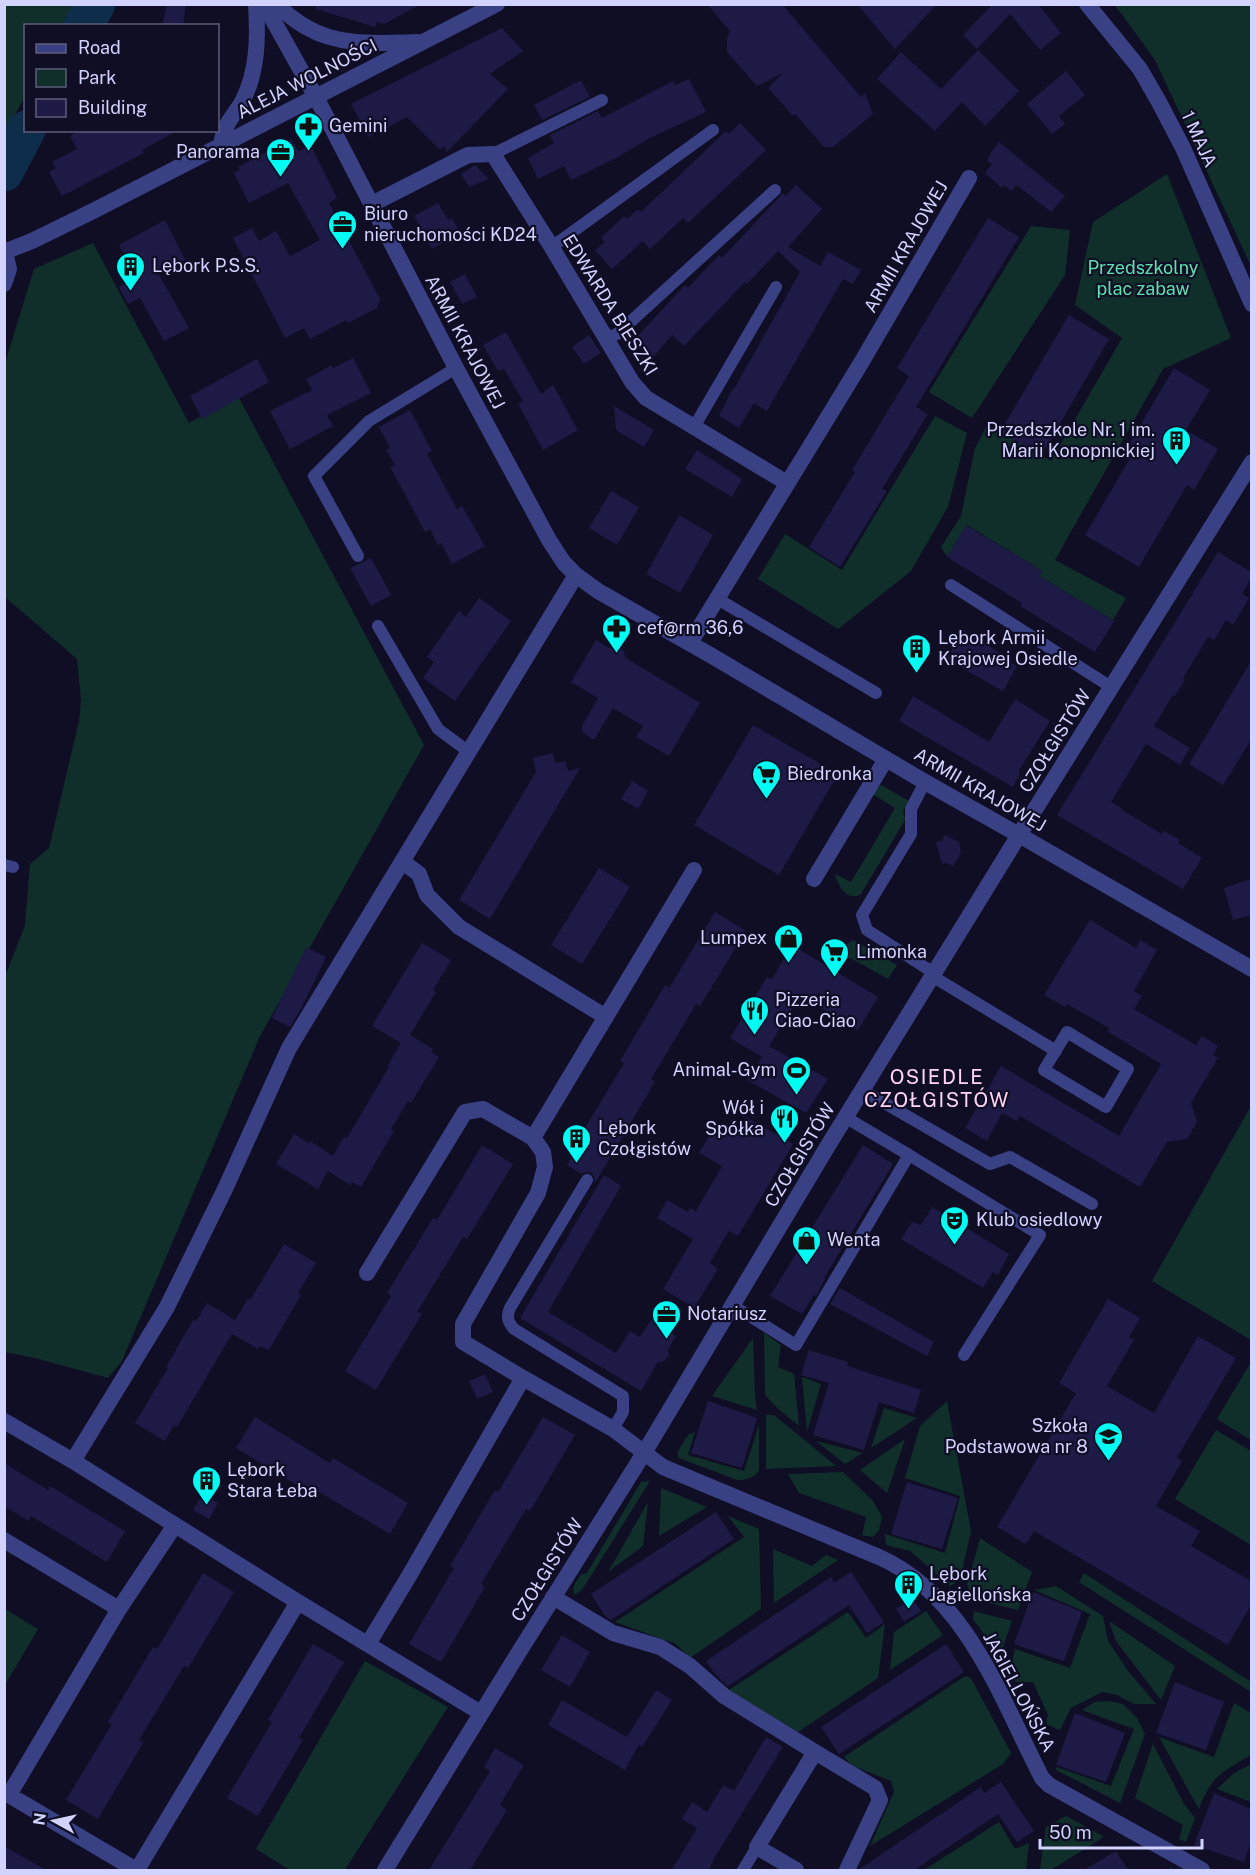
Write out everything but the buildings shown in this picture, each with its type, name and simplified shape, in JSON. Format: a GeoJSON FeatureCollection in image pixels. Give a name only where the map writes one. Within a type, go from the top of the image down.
{"type":"FeatureCollection","features":[{"type":"Feature","properties":{"kind":"street"},"geometry":{"type":"LineString","coordinates":[[220,145],[226,126],[244,97],[253,69],[258,34],[256,4]]}},
{"type":"Feature","properties":{"kind":"street","name":"ARMII KRAJOWEJ"},"geometry":{"type":"LineString","coordinates":[[264,4],[549,540],[564,563],[576,575],[598,591],[1251,969]]}},
{"type":"Feature","properties":{"kind":"street"},"geometry":{"type":"LineString","coordinates":[[275,4],[308,28],[353,43],[424,42]]}},
{"type":"Feature","properties":{"kind":"street","name":"1 MAJA"},"geometry":{"type":"LineString","coordinates":[[1087,4],[1140,69],[1159,102],[1183,148],[1251,304]]}},
{"type":"Feature","properties":{"kind":"street","name":"ALEJA WOLNOŚCI"},"geometry":{"type":"LineString","coordinates":[[5,252],[42,236],[497,5]]}},
{"type":"Feature","properties":{"kind":"street"},"geometry":{"type":"LineString","coordinates":[[372,204],[468,155],[493,154]]}},
{"type":"Feature","properties":{"kind":"street","name":"EDWARDA BIESZKI"},"geometry":{"type":"LineString","coordinates":[[493,154],[605,339],[632,382],[646,398],[787,483]]}},
{"type":"Feature","properties":{"kind":"street","name":"ARMII KRAJOWEJ"},"geometry":{"type":"LineString","coordinates":[[690,643],[867,352],[969,178]]}},
{"type":"Feature","properties":{"kind":"street"},"geometry":{"type":"LineString","coordinates":[[4,284],[9,269],[5,252]]}},
{"type":"Feature","properties":{"kind":"street","name":"CZOŁGISTÓW"},"geometry":{"type":"LineString","coordinates":[[385,1870],[644,1453],[845,1117],[1251,462]]}},
{"type":"Feature","properties":{"kind":"street"},"geometry":{"type":"LineString","coordinates":[[73,1461],[167,1307],[225,1189],[289,1048],[576,575]]}},
{"type":"Feature","properties":{"kind":"street"},"geometry":{"type":"LineString","coordinates":[[814,879],[886,759]]}},
{"type":"Feature","properties":{"kind":"street"},"geometry":{"type":"LineString","coordinates":[[403,862],[419,873],[427,895],[459,927],[606,1017]]}},
{"type":"Feature","properties":{"kind":"street"},"geometry":{"type":"LineString","coordinates":[[367,1273],[465,1112],[483,1109],[534,1138],[694,870]]}},
{"type":"Feature","properties":{"kind":"street","name":"JAGIELLOŃSKA"},"geometry":{"type":"LineString","coordinates":[[534,1138],[543,1152],[545,1167],[538,1193],[463,1324],[463,1342],[613,1429],[663,1467],[879,1557],[910,1574],[960,1625],[993,1678],[1042,1778],[1049,1785],[1127,1830],[1202,1870]]}},
{"type":"Feature","properties":{"kind":"street"},"geometry":{"type":"LineString","coordinates":[[368,1644],[410,1576],[523,1378]]}},
{"type":"Feature","properties":{"kind":"street"},"geometry":{"type":"LineString","coordinates":[[4,1421],[73,1461],[298,1602],[482,1713]]}},
{"type":"Feature","properties":{"kind":"street"},"geometry":{"type":"LineString","coordinates":[[175,1525],[119,1609],[9,1795],[136,1870],[298,1602]]}},
{"type":"Feature","properties":{"kind":"street"},"geometry":{"type":"LineString","coordinates":[[4,1540],[119,1609]]}},
{"type":"Feature","properties":{"kind":"street"},"geometry":{"type":"LineString","coordinates":[[553,1597],[613,1633],[660,1647],[690,1666],[724,1696],[875,1788],[879,1800],[847,1870]]}},
{"type":"Feature","properties":{"kind":"street"},"geometry":{"type":"LineString","coordinates":[[796,1870],[757,1847],[815,1752]]}},
{"type":"Feature","properties":{"kind":"lane"},"geometry":{"type":"LineString","coordinates":[[493,154],[602,100]]}},
{"type":"Feature","properties":{"kind":"lane"},"geometry":{"type":"LineString","coordinates":[[550,246],[713,130]]}},
{"type":"Feature","properties":{"kind":"lane"},"geometry":{"type":"LineString","coordinates":[[605,339],[617,334],[776,189]]}},
{"type":"Feature","properties":{"kind":"lane"},"geometry":{"type":"LineString","coordinates":[[694,427],[776,287]]}},
{"type":"Feature","properties":{"kind":"lane"},"geometry":{"type":"LineString","coordinates":[[358,556],[314,476],[369,421],[456,368]]}},
{"type":"Feature","properties":{"kind":"lane"},"geometry":{"type":"LineString","coordinates":[[951,585],[1111,687]]}},
{"type":"Feature","properties":{"kind":"lane"},"geometry":{"type":"LineString","coordinates":[[716,598],[876,693]]}},
{"type":"Feature","properties":{"kind":"lane"},"geometry":{"type":"LineString","coordinates":[[378,626],[438,729],[469,752]]}},
{"type":"Feature","properties":{"kind":"lane"},"geometry":{"type":"LineString","coordinates":[[926,782],[911,809],[911,834],[862,915],[867,930],[1056,1050]]}},
{"type":"Feature","properties":{"kind":"lane"},"geometry":{"type":"LineString","coordinates":[[1067,1032],[1128,1069],[1106,1107],[1044,1070],[1056,1050],[1067,1032]]}},
{"type":"Feature","properties":{"kind":"lane"},"geometry":{"type":"LineString","coordinates":[[862,1090],[990,1164],[1010,1157],[1092,1204]]}},
{"type":"Feature","properties":{"kind":"lane"},"geometry":{"type":"LineString","coordinates":[[845,1117],[1040,1235],[964,1355]]}},
{"type":"Feature","properties":{"kind":"lane"},"geometry":{"type":"LineString","coordinates":[[732,1305],[796,1345],[909,1155]]}},
{"type":"Feature","properties":{"kind":"lane"},"geometry":{"type":"LineString","coordinates":[[587,1180],[507,1314],[508,1322],[514,1329],[623,1396],[623,1412],[613,1429]]}},
{"type":"Feature","properties":{"kind":"lane"},"geometry":{"type":"LineString","coordinates":[[743,1870],[757,1847]]}},
{"type":"Feature","properties":{"kind":"green space"},"geometry":{"type":"Polygon","coordinates":[[[5,4],[77,5],[66,24],[24,24],[24,98],[5,133],[5,4]]]}},
{"type":"Feature","properties":{"kind":"green space"},"geometry":{"type":"Polygon","coordinates":[[[1115,5],[1251,5],[1251,266],[1155,60],[1115,5]]]}},
{"type":"Feature","properties":{"kind":"green space","name":"Przedszkolny plac zabaw"},"geometry":{"type":"Polygon","coordinates":[[[1167,174],[1231,338],[1163,369],[1055,560],[1126,598],[1113,620],[1039,576],[1042,571],[967,525],[947,557],[941,547],[961,516],[975,448],[986,427],[1000,432],[1051,461],[1122,338],[1075,305],[1093,222],[1167,174]]]}},
{"type":"Feature","properties":{"kind":"green space"},"geometry":{"type":"Polygon","coordinates":[[[1031,226],[1070,230],[1065,275],[972,418],[929,392],[1031,226]]]}},
{"type":"Feature","properties":{"kind":"green space"},"geometry":{"type":"Polygon","coordinates":[[[93,243],[189,423],[238,396],[424,745],[260,1036],[122,1361],[108,1378],[5,1352],[4,979],[25,925],[30,864],[49,848],[79,721],[81,700],[77,659],[5,597],[5,363],[34,269],[93,243]]]}},
{"type":"Feature","properties":{"kind":"green space"},"geometry":{"type":"Polygon","coordinates":[[[935,416],[967,433],[948,507],[911,571],[838,629],[758,579],[785,534],[842,570],[935,416]]]}},
{"type":"Feature","properties":{"kind":"green space"},"geometry":{"type":"Polygon","coordinates":[[[881,785],[909,801],[903,810],[905,820],[861,894],[851,896],[841,888],[835,874],[851,882],[895,808],[872,792],[881,785]]]}},
{"type":"Feature","properties":{"kind":"green space"},"geometry":{"type":"Polygon","coordinates":[[[853,940],[897,965],[888,979],[838,951],[853,940]]]}},
{"type":"Feature","properties":{"kind":"green space"},"geometry":{"type":"Polygon","coordinates":[[[1251,1106],[1252,1340],[1152,1281],[1251,1106]]]}},
{"type":"Feature","properties":{"kind":"green space"},"geometry":{"type":"Polygon","coordinates":[[[764,1333],[781,1345],[778,1367],[794,1374],[799,1426],[765,1395],[764,1333]]]}},
{"type":"Feature","properties":{"kind":"green space"},"geometry":{"type":"Polygon","coordinates":[[[753,1338],[755,1395],[757,1410],[712,1396],[753,1338]]]}},
{"type":"Feature","properties":{"kind":"green space"},"geometry":{"type":"Polygon","coordinates":[[[1252,1362],[1251,1440],[1217,1419],[1252,1362]]]}},
{"type":"Feature","properties":{"kind":"green space"},"geometry":{"type":"Polygon","coordinates":[[[802,1377],[821,1384],[807,1432],[802,1377]]]}},
{"type":"Feature","properties":{"kind":"green space"},"geometry":{"type":"Polygon","coordinates":[[[947,1401],[971,1531],[960,1580],[950,1586],[910,1551],[886,1545],[885,1534],[945,1553],[960,1496],[905,1478],[920,1426],[947,1401]]]}},
{"type":"Feature","properties":{"kind":"green space"},"geometry":{"type":"Polygon","coordinates":[[[884,1408],[917,1418],[871,1448],[884,1408]]]}},
{"type":"Feature","properties":{"kind":"green space"},"geometry":{"type":"Polygon","coordinates":[[[766,1415],[774,1415],[836,1466],[766,1469],[766,1415]]]}},
{"type":"Feature","properties":{"kind":"green space"},"geometry":{"type":"Polygon","coordinates":[[[759,1425],[759,1471],[749,1478],[737,1480],[679,1458],[677,1453],[688,1435],[695,1432],[688,1455],[744,1471],[759,1425]]]}},
{"type":"Feature","properties":{"kind":"green space"},"geometry":{"type":"Polygon","coordinates":[[[1216,1430],[1251,1451],[1251,1545],[1175,1499],[1216,1430]]]}},
{"type":"Feature","properties":{"kind":"green space"},"geometry":{"type":"Polygon","coordinates":[[[905,1439],[887,1493],[860,1470],[905,1439]]]}},
{"type":"Feature","properties":{"kind":"green space"},"geometry":{"type":"Polygon","coordinates":[[[816,1441],[863,1453],[845,1464],[816,1441]]]}},
{"type":"Feature","properties":{"kind":"green space"},"geometry":{"type":"Polygon","coordinates":[[[843,1472],[873,1501],[882,1517],[879,1530],[873,1537],[862,1535],[866,1517],[799,1493],[788,1474],[843,1472]]]}},
{"type":"Feature","properties":{"kind":"green space"},"geometry":{"type":"Polygon","coordinates":[[[650,1481],[582,1590],[574,1595],[576,1581],[582,1574],[587,1573],[641,1482],[650,1481]]]}},
{"type":"Feature","properties":{"kind":"green space"},"geometry":{"type":"Polygon","coordinates":[[[661,1488],[707,1507],[659,1536],[661,1488]]]}},
{"type":"Feature","properties":{"kind":"green space"},"geometry":{"type":"Polygon","coordinates":[[[648,1502],[643,1546],[608,1572],[648,1502]]]}},
{"type":"Feature","properties":{"kind":"green space"},"geometry":{"type":"Polygon","coordinates":[[[728,1516],[759,1529],[761,1609],[690,1658],[676,1644],[615,1622],[744,1537],[728,1516]]]}},
{"type":"Feature","properties":{"kind":"green space"},"geometry":{"type":"Polygon","coordinates":[[[980,1538],[1032,1572],[1018,1610],[972,1599],[967,1585],[980,1538]]]}},
{"type":"Feature","properties":{"kind":"green space"},"geometry":{"type":"Polygon","coordinates":[[[773,1549],[812,1566],[826,1555],[838,1560],[774,1603],[773,1549]]]}},
{"type":"Feature","properties":{"kind":"green space"},"geometry":{"type":"Polygon","coordinates":[[[1084,1573],[1251,1682],[1251,1692],[1079,1582],[1084,1573]]]}},
{"type":"Feature","properties":{"kind":"green space"},"geometry":{"type":"Polygon","coordinates":[[[1056,1586],[1103,1616],[1108,1641],[1128,1671],[1156,1704],[1134,1704],[1117,1695],[1102,1692],[1071,1708],[1060,1730],[1046,1724],[1048,1715],[1033,1682],[1016,1682],[1010,1671],[1015,1649],[1070,1668],[1090,1614],[1034,1590],[1056,1586]]]}},
{"type":"Feature","properties":{"kind":"green space"},"geometry":{"type":"Polygon","coordinates":[[[5,1609],[38,1629],[5,1685],[5,1609]]]}},
{"type":"Feature","properties":{"kind":"green space"},"geometry":{"type":"Polygon","coordinates":[[[926,1611],[943,1635],[890,1670],[894,1632],[926,1611]]]}},
{"type":"Feature","properties":{"kind":"green space"},"geometry":{"type":"Polygon","coordinates":[[[974,1611],[1012,1621],[1000,1655],[973,1619],[974,1611]]]}},
{"type":"Feature","properties":{"kind":"green space"},"geometry":{"type":"Polygon","coordinates":[[[848,1612],[866,1638],[885,1624],[878,1678],[798,1732],[729,1690],[848,1612]]]}},
{"type":"Feature","properties":{"kind":"green space"},"geometry":{"type":"Polygon","coordinates":[[[1109,1621],[1175,1666],[1161,1700],[1116,1641],[1109,1621]]]}},
{"type":"Feature","properties":{"kind":"green space"},"geometry":{"type":"Polygon","coordinates":[[[365,1661],[448,1707],[345,1870],[290,1870],[256,1849],[365,1661]]]}},
{"type":"Feature","properties":{"kind":"green space"},"geometry":{"type":"Polygon","coordinates":[[[965,1676],[971,1678],[1011,1753],[1003,1764],[870,1846],[894,1792],[891,1781],[853,1766],[844,1757],[965,1676]]]}},
{"type":"Feature","properties":{"kind":"green space"},"geometry":{"type":"Polygon","coordinates":[[[1108,1701],[1123,1704],[1137,1718],[1145,1734],[1120,1803],[1056,1770],[1056,1767],[1111,1786],[1134,1729],[1082,1710],[1095,1702],[1108,1701]]]}},
{"type":"Feature","properties":{"kind":"green space"},"geometry":{"type":"Polygon","coordinates":[[[1234,1703],[1251,1713],[1251,1755],[1232,1766],[1213,1782],[1199,1809],[1159,1737],[1214,1757],[1234,1703]]]}},
{"type":"Feature","properties":{"kind":"green space"},"geometry":{"type":"Polygon","coordinates":[[[1153,1744],[1184,1804],[1195,1818],[1186,1842],[1179,1839],[1183,1825],[1135,1798],[1153,1744]]]}},
{"type":"Feature","properties":{"kind":"green space"},"geometry":{"type":"Polygon","coordinates":[[[1251,1764],[1251,1802],[1217,1789],[1233,1774],[1251,1764]]]}},
{"type":"Feature","properties":{"kind":"green space"},"geometry":{"type":"Polygon","coordinates":[[[1066,1816],[1103,1836],[1051,1870],[1041,1870],[1046,1827],[1066,1816]]]}},
{"type":"Feature","properties":{"kind":"green space"},"geometry":{"type":"Polygon","coordinates":[[[999,1822],[1015,1849],[1029,1843],[1026,1870],[924,1870],[999,1822]]]}},
{"type":"Feature","properties":{"kind":"waterway"},"geometry":{"type":"LineString","coordinates":[[84,24],[96,4]]}},
{"type":"Feature","properties":{"kind":"waterway"},"geometry":{"type":"LineString","coordinates":[[4,172],[25,132]]}},
{"type":"Feature","properties":{"kind":"place","name":"Gemini"},"geometry":{"type":"Point","coordinates":[308,152]}},
{"type":"Feature","properties":{"kind":"place","name":"Panorama"},"geometry":{"type":"Point","coordinates":[281,178]}},
{"type":"Feature","properties":{"kind":"place","name":"Biuro nieruchomości KD24"},"geometry":{"type":"Point","coordinates":[343,250]}},
{"type":"Feature","properties":{"kind":"place","name":"Lębork P.S.S."},"geometry":{"type":"Point","coordinates":[131,292]}},
{"type":"Feature","properties":{"kind":"place","name":"Przedszkole Nr. 1 im. Marii Konopnickiej"},"geometry":{"type":"Point","coordinates":[1176,466]}},
{"type":"Feature","properties":{"kind":"place","name":"cef@rm 36,6"},"geometry":{"type":"Point","coordinates":[616,654]}},
{"type":"Feature","properties":{"kind":"place","name":"Lębork Armii Krajowej Osiedle"},"geometry":{"type":"Point","coordinates":[917,674]}},
{"type":"Feature","properties":{"kind":"place","name":"Biedronka"},"geometry":{"type":"Point","coordinates":[766,800]}},
{"type":"Feature","properties":{"kind":"place","name":"Lumpex"},"geometry":{"type":"Point","coordinates":[788,964]}},
{"type":"Feature","properties":{"kind":"place","name":"Limonka"},"geometry":{"type":"Point","coordinates":[835,978]}},
{"type":"Feature","properties":{"kind":"place","name":"Pizzeria Ciao-Ciao"},"geometry":{"type":"Point","coordinates":[754,1036]}},
{"type":"Feature","properties":{"kind":"place","name":"Animal-Gym"},"geometry":{"type":"Point","coordinates":[797,1096]}},
{"type":"Feature","properties":{"kind":"place","name":"Wół i Spółka"},"geometry":{"type":"Point","coordinates":[785,1144]}},
{"type":"Feature","properties":{"kind":"place","name":"Lębork Czołgistów"},"geometry":{"type":"Point","coordinates":[577,1164]}},
{"type":"Feature","properties":{"kind":"place","name":"Klub osiedlowy"},"geometry":{"type":"Point","coordinates":[955,1246]}},
{"type":"Feature","properties":{"kind":"place","name":"Wenta"},"geometry":{"type":"Point","coordinates":[806,1266]}},
{"type":"Feature","properties":{"kind":"place","name":"Notariusz"},"geometry":{"type":"Point","coordinates":[666,1340]}},
{"type":"Feature","properties":{"kind":"place","name":"Szkoła Podstawowa nr 8"},"geometry":{"type":"Point","coordinates":[1109,1462]}},
{"type":"Feature","properties":{"kind":"place","name":"Lębork Stara Łeba"},"geometry":{"type":"Point","coordinates":[206,1506]}},
{"type":"Feature","properties":{"kind":"place","name":"Lębork Jagiellońska"},"geometry":{"type":"Point","coordinates":[908,1610]}},
{"type":"Feature","properties":{"kind":"district","name":"OSIEDLE CZOŁGISTÓW"},"geometry":{"type":"Point","coordinates":[937,1088]}}]}
